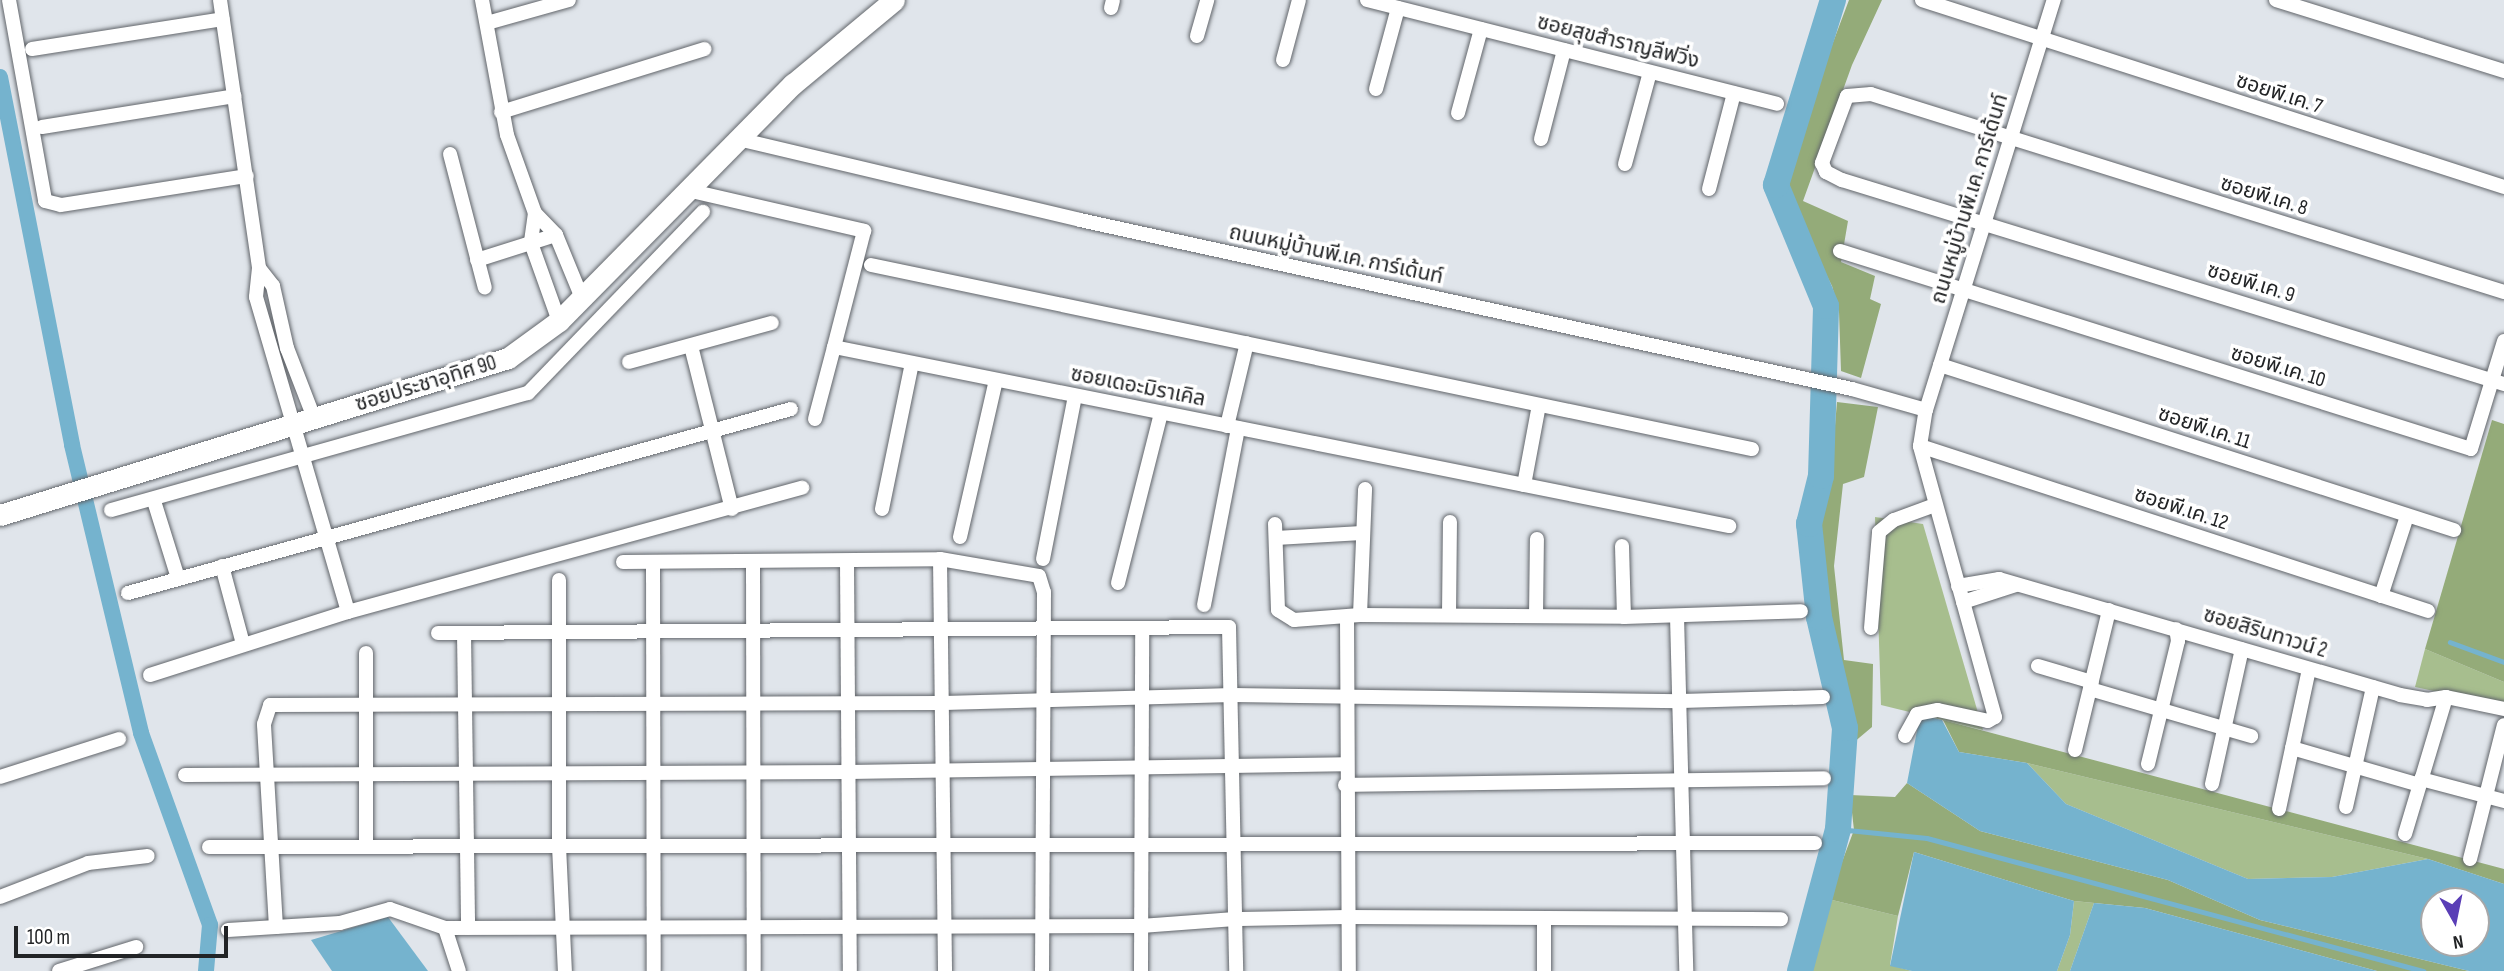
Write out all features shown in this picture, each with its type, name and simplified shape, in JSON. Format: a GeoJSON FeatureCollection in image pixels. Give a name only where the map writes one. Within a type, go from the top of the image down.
{"type":"FeatureCollection","features":[{"type":"Feature","properties":{"kind":"street"},"geometry":{"type":"LineString","coordinates":[[9,0],[45,201],[61,205],[247,176]]}},
{"type":"Feature","properties":{"kind":"street"},"geometry":{"type":"LineString","coordinates":[[220,0],[259,268],[256,297],[267,344],[304,458],[348,612]]}},
{"type":"Feature","properties":{"kind":"street"},"geometry":{"type":"LineString","coordinates":[[482,0],[501,112],[536,213],[556,234],[582,298]]}},
{"type":"Feature","properties":{"kind":"street"},"geometry":{"type":"LineString","coordinates":[[487,23],[569,0]]}},
{"type":"Feature","properties":{"kind":"street","name":"ซอยประชาอุทิศ 90"},"geometry":{"type":"LineString","coordinates":[[0,514],[508,358],[559,321],[793,84],[894,0]]}},
{"type":"Feature","properties":{"kind":"street"},"geometry":{"type":"LineString","coordinates":[[1197,36],[1207,0]]}},
{"type":"Feature","properties":{"kind":"street"},"geometry":{"type":"LineString","coordinates":[[1283,60],[1300,0]]}},
{"type":"Feature","properties":{"kind":"street","name":"ซอยสุขสำราญลีฟวิ่ง"},"geometry":{"type":"LineString","coordinates":[[1367,0],[1777,104]]}},
{"type":"Feature","properties":{"kind":"street","name":"ซอยพี.เค. 7"},"geometry":{"type":"LineString","coordinates":[[1922,0],[2041,41],[2504,187]]}},
{"type":"Feature","properties":{"kind":"street","name":"ถนนหมู่บ้านพี.เค. การ์เด้นท์"},"geometry":{"type":"LineString","coordinates":[[1905,736],[1917,714],[1938,710],[1988,721],[1995,717],[1920,446],[1926,410],[2054,0]]}},
{"type":"Feature","properties":{"kind":"street"},"geometry":{"type":"LineString","coordinates":[[2276,0],[2504,71]]}},
{"type":"Feature","properties":{"kind":"street"},"geometry":{"type":"LineString","coordinates":[[1376,89],[1398,8]]}},
{"type":"Feature","properties":{"kind":"street"},"geometry":{"type":"LineString","coordinates":[[32,49],[223,19]]}},
{"type":"Feature","properties":{"kind":"street"},"geometry":{"type":"LineString","coordinates":[[1458,113],[1481,29]]}},
{"type":"Feature","properties":{"kind":"street"},"geometry":{"type":"LineString","coordinates":[[501,112],[704,49]]}},
{"type":"Feature","properties":{"kind":"street"},"geometry":{"type":"LineString","coordinates":[[1541,139],[1564,50]]}},
{"type":"Feature","properties":{"kind":"street"},"geometry":{"type":"LineString","coordinates":[[1626,164],[1650,72]]}},
{"type":"Feature","properties":{"kind":"street"},"geometry":{"type":"LineString","coordinates":[[1709,189],[1734,93]]}},
{"type":"Feature","properties":{"kind":"street","name":"ซอยพี.เค. 8"},"geometry":{"type":"LineString","coordinates":[[1985,223],[1826,173],[1822,163],[1826,148],[1847,96],[1858,93],[2504,292]]}},
{"type":"Feature","properties":{"kind":"street"},"geometry":{"type":"LineString","coordinates":[[42,127],[235,96]]}},
{"type":"Feature","properties":{"kind":"street","name":"ถนนหมู่บ้านพี.เค. การ์เด้นท์"},"geometry":{"type":"LineString","coordinates":[[738,139],[1080,220],[1852,389],[1926,410]]}},
{"type":"Feature","properties":{"kind":"street"},"geometry":{"type":"LineString","coordinates":[[450,154],[485,288]]}},
{"type":"Feature","properties":{"kind":"street"},"geometry":{"type":"LineString","coordinates":[[687,190],[864,231],[815,419]]}},
{"type":"Feature","properties":{"kind":"street"},"geometry":{"type":"LineString","coordinates":[[111,510],[153,501],[528,393],[703,212]]}},
{"type":"Feature","properties":{"kind":"street"},"geometry":{"type":"LineString","coordinates":[[536,213],[531,243],[559,321]]}},
{"type":"Feature","properties":{"kind":"street","name":"ซอยพี.เค. 9"},"geometry":{"type":"LineString","coordinates":[[1985,223],[2498,382]]}},
{"type":"Feature","properties":{"kind":"street"},"geometry":{"type":"LineString","coordinates":[[477,260],[556,234]]}},
{"type":"Feature","properties":{"kind":"street"},"geometry":{"type":"LineString","coordinates":[[1840,251],[1964,291]]}},
{"type":"Feature","properties":{"kind":"street"},"geometry":{"type":"LineString","coordinates":[[871,265],[1752,449]]}},
{"type":"Feature","properties":{"kind":"street"},"geometry":{"type":"LineString","coordinates":[[259,268],[273,286],[285,339],[314,418]]}},
{"type":"Feature","properties":{"kind":"street","name":"ซอยพี.เค. 10"},"geometry":{"type":"LineString","coordinates":[[1964,291],[2471,449],[2498,382],[2504,341]]}},
{"type":"Feature","properties":{"kind":"street"},"geometry":{"type":"LineString","coordinates":[[629,362],[772,323]]}},
{"type":"Feature","properties":{"kind":"street"},"geometry":{"type":"LineString","coordinates":[[267,344],[285,339]]}},
{"type":"Feature","properties":{"kind":"street"},"geometry":{"type":"LineString","coordinates":[[1204,604],[1247,343]]}},
{"type":"Feature","properties":{"kind":"street"},"geometry":{"type":"LineString","coordinates":[[691,346],[732,509]]}},
{"type":"Feature","properties":{"kind":"street","name":"ซอยเดอะมิราเคิล"},"geometry":{"type":"LineString","coordinates":[[834,347],[1729,526]]}},
{"type":"Feature","properties":{"kind":"street"},"geometry":{"type":"LineString","coordinates":[[882,509],[912,363]]}},
{"type":"Feature","properties":{"kind":"street","name":"ซอยพี.เค. 11"},"geometry":{"type":"LineString","coordinates":[[1940,365],[2454,530]]}},
{"type":"Feature","properties":{"kind":"street"},"geometry":{"type":"LineString","coordinates":[[960,537],[996,380]]}},
{"type":"Feature","properties":{"kind":"street"},"geometry":{"type":"LineString","coordinates":[[1043,559],[1075,396]]}},
{"type":"Feature","properties":{"kind":"street"},"geometry":{"type":"LineString","coordinates":[[1524,485],[1539,405]]}},
{"type":"Feature","properties":{"kind":"street"},"geometry":{"type":"LineString","coordinates":[[128,593],[791,409]]}},
{"type":"Feature","properties":{"kind":"street"},"geometry":{"type":"LineString","coordinates":[[1118,583],[1161,413]]}},
{"type":"Feature","properties":{"kind":"street","name":"ซอยพี.เค. 12"},"geometry":{"type":"LineString","coordinates":[[1920,446],[2428,611]]}},
{"type":"Feature","properties":{"kind":"street"},"geometry":{"type":"LineString","coordinates":[[150,675],[348,612],[802,488]]}},
{"type":"Feature","properties":{"kind":"street"},"geometry":{"type":"LineString","coordinates":[[1349,971],[1345,844],[1345,696],[1364,489]]}},
{"type":"Feature","properties":{"kind":"street"},"geometry":{"type":"LineString","coordinates":[[153,501],[178,578]]}},
{"type":"Feature","properties":{"kind":"street"},"geometry":{"type":"LineString","coordinates":[[1871,628],[1879,532],[1894,520],[1935,505]]}},
{"type":"Feature","properties":{"kind":"street"},"geometry":{"type":"LineString","coordinates":[[2381,596],[2407,516]]}},
{"type":"Feature","properties":{"kind":"street"},"geometry":{"type":"LineString","coordinates":[[1449,615],[1450,522]]}},
{"type":"Feature","properties":{"kind":"street"},"geometry":{"type":"LineString","coordinates":[[1362,533],[1276,531],[1282,615],[1308,621],[1449,615],[1624,617],[1801,611]]}},
{"type":"Feature","properties":{"kind":"street"},"geometry":{"type":"LineString","coordinates":[[1536,617],[1537,539]]}},
{"type":"Feature","properties":{"kind":"street"},"geometry":{"type":"LineString","coordinates":[[1622,546],[1624,617]]}},
{"type":"Feature","properties":{"kind":"street"},"geometry":{"type":"LineString","coordinates":[[940,559],[946,971]]}},
{"type":"Feature","properties":{"kind":"street"},"geometry":{"type":"LineString","coordinates":[[623,562],[753,564],[940,559],[1039,576],[1044,592],[1042,971]]}},
{"type":"Feature","properties":{"kind":"street"},"geometry":{"type":"LineString","coordinates":[[653,563],[651,846],[654,971]]}},
{"type":"Feature","properties":{"kind":"street"},"geometry":{"type":"LineString","coordinates":[[847,563],[850,971]]}},
{"type":"Feature","properties":{"kind":"street"},"geometry":{"type":"LineString","coordinates":[[753,564],[754,971]]}},
{"type":"Feature","properties":{"kind":"street"},"geometry":{"type":"LineString","coordinates":[[222,566],[243,644]]}},
{"type":"Feature","properties":{"kind":"street","name":"ซอยสิรินทาวน์ 2"},"geometry":{"type":"LineString","coordinates":[[1958,586],[1999,579],[2412,698],[2446,697],[2504,709]]}},
{"type":"Feature","properties":{"kind":"street"},"geometry":{"type":"LineString","coordinates":[[559,580],[559,846],[565,971]]}},
{"type":"Feature","properties":{"kind":"street"},"geometry":{"type":"LineString","coordinates":[[1963,602],[2016,585]]}},
{"type":"Feature","properties":{"kind":"street"},"geometry":{"type":"LineString","coordinates":[[2075,750],[2109,610]]}},
{"type":"Feature","properties":{"kind":"street"},"geometry":{"type":"LineString","coordinates":[[1677,616],[1686,971]]}},
{"type":"Feature","properties":{"kind":"street"},"geometry":{"type":"LineString","coordinates":[[438,633],[1229,627],[1235,762],[1233,844],[1236,971]]}},
{"type":"Feature","properties":{"kind":"street"},"geometry":{"type":"LineString","coordinates":[[1141,971],[1142,628]]}},
{"type":"Feature","properties":{"kind":"street"},"geometry":{"type":"LineString","coordinates":[[2148,764],[2176,629]]}},
{"type":"Feature","properties":{"kind":"street"},"geometry":{"type":"LineString","coordinates":[[464,633],[463,774],[468,928]]}},
{"type":"Feature","properties":{"kind":"street"},"geometry":{"type":"LineString","coordinates":[[2212,783],[2242,649]]}},
{"type":"Feature","properties":{"kind":"street"},"geometry":{"type":"LineString","coordinates":[[366,653],[366,845]]}},
{"type":"Feature","properties":{"kind":"street"},"geometry":{"type":"LineString","coordinates":[[2038,666],[2161,711],[2251,736]]}},
{"type":"Feature","properties":{"kind":"street"},"geometry":{"type":"LineString","coordinates":[[2279,808],[2309,669]]}},
{"type":"Feature","properties":{"kind":"street"},"geometry":{"type":"LineString","coordinates":[[2346,807],[2373,687]]}},
{"type":"Feature","properties":{"kind":"street"},"geometry":{"type":"LineString","coordinates":[[276,927],[264,724],[270,705],[754,700],[944,703],[1233,695],[1681,701],[1823,697]]}},
{"type":"Feature","properties":{"kind":"street"},"geometry":{"type":"LineString","coordinates":[[2405,834],[2446,697]]}},
{"type":"Feature","properties":{"kind":"street"},"geometry":{"type":"LineString","coordinates":[[2470,859],[2504,725]]}},
{"type":"Feature","properties":{"kind":"street"},"geometry":{"type":"LineString","coordinates":[[0,777],[120,739]]}},
{"type":"Feature","properties":{"kind":"street"},"geometry":{"type":"LineString","coordinates":[[2292,748],[2504,802]]}},
{"type":"Feature","properties":{"kind":"street"},"geometry":{"type":"LineString","coordinates":[[185,775],[849,772],[1235,762],[1345,764]]}},
{"type":"Feature","properties":{"kind":"street"},"geometry":{"type":"LineString","coordinates":[[1345,785],[1824,778]]}},
{"type":"Feature","properties":{"kind":"street"},"geometry":{"type":"LineString","coordinates":[[209,846],[754,848],[1141,843],[1682,847],[1815,844]]}},
{"type":"Feature","properties":{"kind":"street"},"geometry":{"type":"LineString","coordinates":[[0,897],[88,863],[148,856]]}},
{"type":"Feature","properties":{"kind":"street"},"geometry":{"type":"LineString","coordinates":[[229,930],[340,923],[390,909],[445,928],[754,930],[1141,926],[1235,919],[1347,917],[1781,919]]}},
{"type":"Feature","properties":{"kind":"street"},"geometry":{"type":"LineString","coordinates":[[1544,920],[1544,971]]}},
{"type":"Feature","properties":{"kind":"street"},"geometry":{"type":"LineString","coordinates":[[445,928],[459,971]]}},
{"type":"Feature","properties":{"kind":"street"},"geometry":{"type":"LineString","coordinates":[[59,971],[136,947]]}},
{"type":"Feature","properties":{"kind":"green space"},"geometry":{"type":"Polygon","coordinates":[[[1849,0],[1882,0],[1852,65],[1803,201],[1848,221],[1841,262],[1875,276],[1870,299],[1881,304],[1861,378],[1841,371],[1839,312],[1832,286],[1795,214],[1789,186],[1798,135],[1849,0]]]}},
{"type":"Feature","properties":{"kind":"green space"},"geometry":{"type":"Polygon","coordinates":[[[1837,402],[1878,407],[1864,477],[1843,484],[1834,566],[1844,660],[1873,664],[1872,727],[1853,743],[1841,672],[1817,584],[1818,513],[1831,472],[1837,402]]]}},
{"type":"Feature","properties":{"kind":"green space"},"geometry":{"type":"Polygon","coordinates":[[[2492,420],[2504,424],[2504,682],[2425,649],[2492,420]]]}},
{"type":"Feature","properties":{"kind":"green space"},"geometry":{"type":"Polygon","coordinates":[[[1875,517],[1923,524],[1983,730],[1881,705],[1875,517]]]}},
{"type":"Feature","properties":{"kind":"green space"},"geometry":{"type":"Polygon","coordinates":[[[2425,649],[2504,682],[2504,706],[2415,687],[2425,649]]]}},
{"type":"Feature","properties":{"kind":"green space"},"geometry":{"type":"Polygon","coordinates":[[[1943,720],[2504,869],[2504,884],[2428,859],[2027,763],[1959,752],[1943,720]]]}},
{"type":"Feature","properties":{"kind":"green space"},"geometry":{"type":"Polygon","coordinates":[[[2027,763],[2428,859],[2332,877],[2248,879],[2066,804],[2027,763]]]}},
{"type":"Feature","properties":{"kind":"green space"},"geometry":{"type":"Polygon","coordinates":[[[1907,783],[1980,831],[2168,880],[2260,920],[2469,971],[2377,971],[2145,908],[2074,901],[1914,852],[1898,916],[1828,899],[1854,830],[1850,795],[1895,797],[1907,783]]]}},
{"type":"Feature","properties":{"kind":"green space"},"geometry":{"type":"Polygon","coordinates":[[[1828,899],[1898,916],[1890,965],[1912,971],[1806,971],[1828,899]]]}},
{"type":"Feature","properties":{"kind":"green space"},"geometry":{"type":"Polygon","coordinates":[[[2074,901],[2094,903],[2070,971],[2057,971],[2070,935],[2074,901]]]}},
{"type":"Feature","properties":{"kind":"water"},"geometry":{"type":"Polygon","coordinates":[[[1920,715],[1942,720],[1959,752],[2027,763],[2066,804],[2248,879],[2332,877],[2428,859],[2504,884],[2504,971],[2469,971],[2260,920],[2168,880],[1980,831],[1907,783],[1920,715]]]}},
{"type":"Feature","properties":{"kind":"water"},"geometry":{"type":"Polygon","coordinates":[[[1914,852],[2074,901],[2070,935],[2057,971],[1912,971],[1890,966],[1914,852]]]}},
{"type":"Feature","properties":{"kind":"water"},"geometry":{"type":"Polygon","coordinates":[[[2094,903],[2145,908],[2377,971],[2070,971],[2094,903]]]}},
{"type":"Feature","properties":{"kind":"water"},"geometry":{"type":"Polygon","coordinates":[[[388,917],[428,971],[332,971],[311,940],[388,917]]]}},
{"type":"Feature","properties":{"kind":"waterway"},"geometry":{"type":"LineString","coordinates":[[1800,971],[1838,829],[1845,728],[1819,617],[1809,524],[1821,476],[1826,306],[1776,185],[1833,0]]}},
{"type":"Feature","properties":{"kind":"waterway"},"geometry":{"type":"LineString","coordinates":[[0,77],[72,445],[141,733],[210,925],[206,971]]}},
{"type":"Feature","properties":{"kind":"waterway"},"geometry":{"type":"LineString","coordinates":[[2450,642],[2504,662]]}},
{"type":"Feature","properties":{"kind":"waterway"},"geometry":{"type":"LineString","coordinates":[[1838,829],[1927,838],[2423,971]]}}]}
